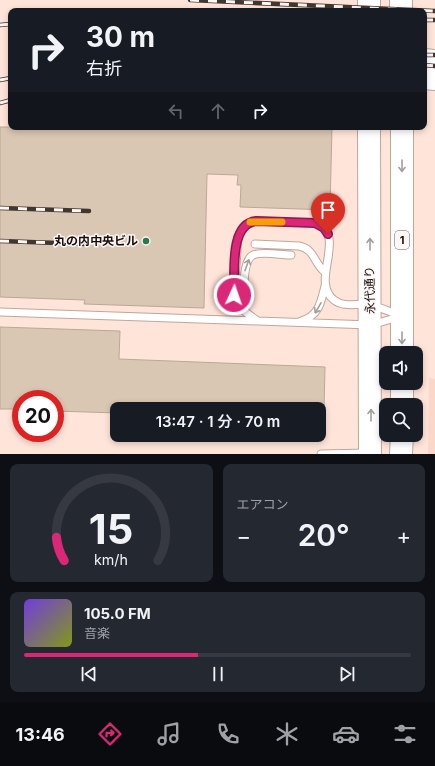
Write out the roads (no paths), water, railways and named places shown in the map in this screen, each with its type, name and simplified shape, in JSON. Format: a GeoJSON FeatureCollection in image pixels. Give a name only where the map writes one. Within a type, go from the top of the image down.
{"type":"FeatureCollection","features":[{"type":"Feature","properties":{"kind":"highway","name":"永代通り"},"geometry":{"type":"LineString","coordinates":[[369,130],[371,315],[370,453]]}},
{"type":"Feature","properties":{"kind":"highway","name":"1"},"geometry":{"type":"LineString","coordinates":[[402,130],[402,346]]}},
{"type":"Feature","properties":{"kind":"highway"},"geometry":{"type":"LineString","coordinates":[[402,442],[402,454]]}},
{"type":"Feature","properties":{"kind":"lane"},"geometry":{"type":"LineString","coordinates":[[258,321],[244,311],[234,295],[237,239],[242,228],[250,222],[256,221],[315,223],[326,231],[330,240],[325,283],[321,304],[317,311],[306,320],[298,322]]}},
{"type":"Feature","properties":{"kind":"lane"},"geometry":{"type":"LineString","coordinates":[[255,244],[299,246],[306,248],[313,254],[318,265],[326,272]]}},
{"type":"Feature","properties":{"kind":"lane"},"geometry":{"type":"LineString","coordinates":[[244,311],[245,271],[246,264],[251,257],[260,254],[291,255]]}},
{"type":"Feature","properties":{"kind":"lane"},"geometry":{"type":"LineString","coordinates":[[325,283],[328,295],[337,302],[371,315],[402,316]]}},
{"type":"Feature","properties":{"kind":"lane"},"geometry":{"type":"LineString","coordinates":[[0,312],[298,322],[371,315],[402,316]]}},
{"type":"Feature","properties":{"kind":"lane"},"geometry":{"type":"LineString","coordinates":[[321,454],[370,453]]}},
{"type":"Feature","properties":{"kind":"railway"},"geometry":{"type":"LineString","coordinates":[[190,0],[368,8]]}},
{"type":"Feature","properties":{"kind":"railway"},"geometry":{"type":"LineString","coordinates":[[427,11],[435,11]]}},
{"type":"Feature","properties":{"kind":"railway"},"geometry":{"type":"LineString","coordinates":[[427,20],[435,20]]}},
{"type":"Feature","properties":{"kind":"railway"},"geometry":{"type":"LineString","coordinates":[[0,25],[8,24]]}},
{"type":"Feature","properties":{"kind":"railway"},"geometry":{"type":"LineString","coordinates":[[427,55],[435,55]]}},
{"type":"Feature","properties":{"kind":"railway"},"geometry":{"type":"LineString","coordinates":[[427,65],[435,66]]}},
{"type":"Feature","properties":{"kind":"railway"},"geometry":{"type":"LineString","coordinates":[[0,80],[8,79]]}},
{"type":"Feature","properties":{"kind":"railway"},"geometry":{"type":"LineString","coordinates":[[0,103],[8,101]]}},
{"type":"Feature","properties":{"kind":"railway"},"geometry":{"type":"LineString","coordinates":[[0,208],[89,211]]}},
{"type":"Feature","properties":{"kind":"railway"},"geometry":{"type":"LineString","coordinates":[[0,241],[87,244]]}},
{"type":"Feature","properties":{"kind":"place","name":"丸の内中央ビル"},"geometry":{"type":"Point","coordinates":[146,241]}}]}
